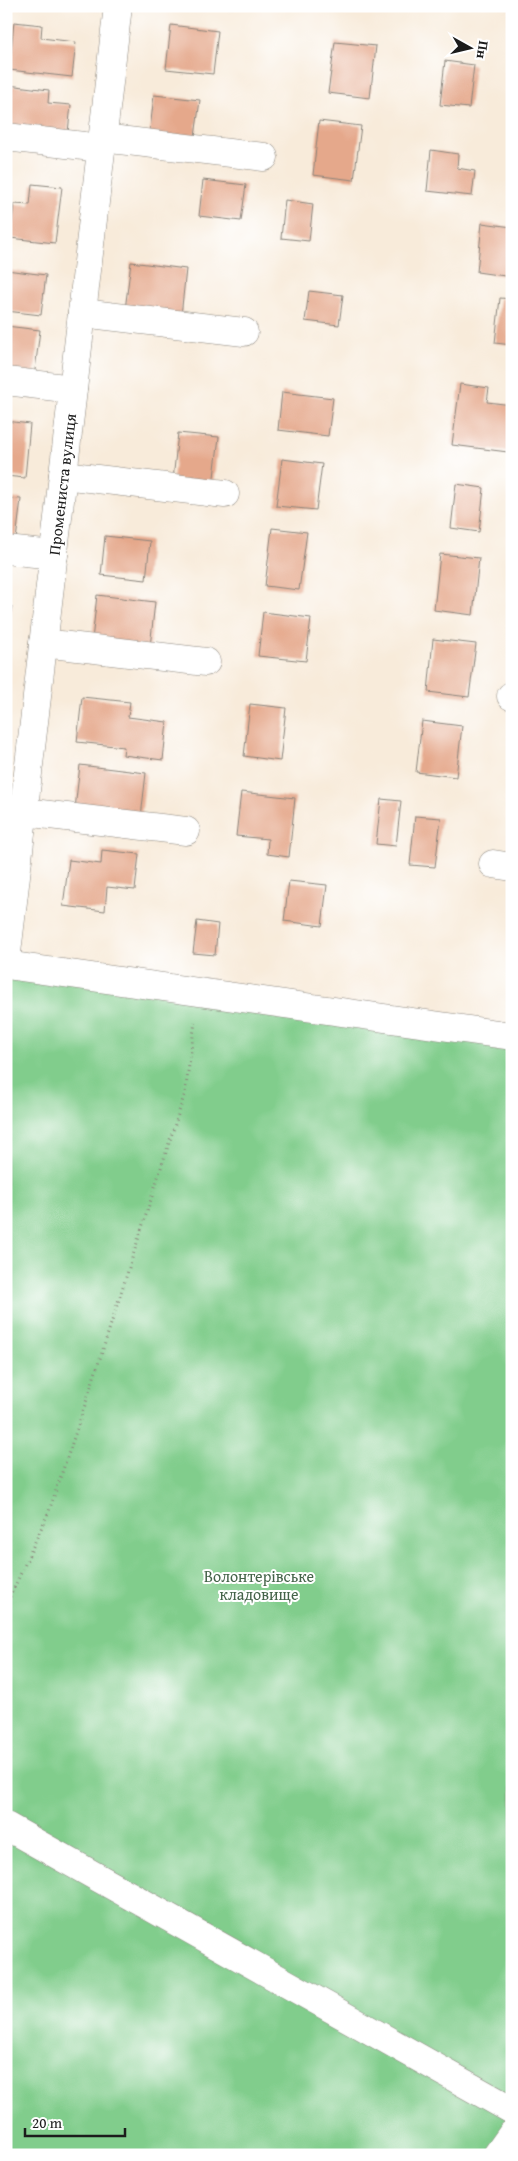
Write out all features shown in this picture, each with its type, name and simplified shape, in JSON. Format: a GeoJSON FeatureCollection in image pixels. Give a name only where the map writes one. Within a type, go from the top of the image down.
{"type":"FeatureCollection","features":[{"type":"Feature","properties":{"kind":"street","name":"Промениста вулиця"},"geometry":{"type":"LineString","coordinates":[[6,961],[118,6]]}},
{"type":"Feature","properties":{"kind":"street"},"geometry":{"type":"LineString","coordinates":[[6,137],[264,157]]}},
{"type":"Feature","properties":{"kind":"street"},"geometry":{"type":"LineString","coordinates":[[82,313],[244,332]]}},
{"type":"Feature","properties":{"kind":"street"},"geometry":{"type":"LineString","coordinates":[[6,381],[73,389]]}},
{"type":"Feature","properties":{"kind":"street"},"geometry":{"type":"LineString","coordinates":[[63,475],[225,494]]}},
{"type":"Feature","properties":{"kind":"street"},"geometry":{"type":"LineString","coordinates":[[6,550],[54,555]]}},
{"type":"Feature","properties":{"kind":"street"},"geometry":{"type":"LineString","coordinates":[[43,643],[206,662]]}},
{"type":"Feature","properties":{"kind":"street"},"geometry":{"type":"LineString","coordinates":[[24,812],[186,830]]}},
{"type":"Feature","properties":{"kind":"street"},"geometry":{"type":"LineString","coordinates":[[6,966],[512,1036]]}},
{"type":"Feature","properties":{"kind":"street"},"geometry":{"type":"LineString","coordinates":[[6,1826],[512,2110]]}},
{"type":"Feature","properties":{"kind":"street"},"geometry":{"type":"LineString","coordinates":[[497,2155],[512,2134]]}},
{"type":"Feature","properties":{"kind":"path"},"geometry":{"type":"LineString","coordinates":[[6,1606],[52,1501],[87,1399],[182,1102],[199,992]]}},
{"type":"Feature","properties":{"kind":"green space","name":"Волонтерівське кладовище"},"geometry":{"type":"Polygon","coordinates":[[[6,965],[512,1036],[512,2134],[497,2155],[6,2155],[6,965]]]}},
{"type":"Feature","properties":{"kind":"building"},"geometry":{"type":"Polygon","coordinates":[[[14,22],[42,25],[41,38],[76,42],[72,77],[9,70],[14,22]]]}},
{"type":"Feature","properties":{"kind":"building"},"geometry":{"type":"Polygon","coordinates":[[[171,25],[218,31],[213,74],[166,69],[171,25]]]}},
{"type":"Feature","properties":{"kind":"building"},"geometry":{"type":"Polygon","coordinates":[[[335,42],[376,46],[370,98],[328,93],[335,42]]]}},
{"type":"Feature","properties":{"kind":"building"},"geometry":{"type":"Polygon","coordinates":[[[445,61],[474,65],[469,108],[440,105],[445,61]]]}},
{"type":"Feature","properties":{"kind":"building"},"geometry":{"type":"Polygon","coordinates":[[[8,85],[49,90],[48,103],[71,105],[68,132],[6,125],[8,85]]]}},
{"type":"Feature","properties":{"kind":"building"},"geometry":{"type":"Polygon","coordinates":[[[154,95],[200,100],[194,144],[149,139],[154,95]]]}},
{"type":"Feature","properties":{"kind":"building"},"geometry":{"type":"Polygon","coordinates":[[[319,121],[361,126],[354,180],[313,175],[319,121]]]}},
{"type":"Feature","properties":{"kind":"building"},"geometry":{"type":"Polygon","coordinates":[[[431,150],[458,154],[457,168],[475,171],[472,196],[427,191],[431,150]]]}},
{"type":"Feature","properties":{"kind":"building"},"geometry":{"type":"Polygon","coordinates":[[[203,180],[246,185],[241,221],[199,216],[203,180]]]}},
{"type":"Feature","properties":{"kind":"building"},"geometry":{"type":"Polygon","coordinates":[[[32,184],[62,187],[55,243],[10,238],[14,204],[30,205],[32,184]]]}},
{"type":"Feature","properties":{"kind":"building"},"geometry":{"type":"Polygon","coordinates":[[[285,200],[313,204],[309,241],[281,238],[285,200]]]}},
{"type":"Feature","properties":{"kind":"building"},"geometry":{"type":"Polygon","coordinates":[[[482,223],[512,227],[512,277],[477,272],[482,223]]]}},
{"type":"Feature","properties":{"kind":"building"},"geometry":{"type":"Polygon","coordinates":[[[131,262],[186,269],[181,316],[125,310],[131,262]]]}},
{"type":"Feature","properties":{"kind":"building"},"geometry":{"type":"Polygon","coordinates":[[[6,270],[46,275],[41,315],[6,311],[6,270]]]}},
{"type":"Feature","properties":{"kind":"building"},"geometry":{"type":"Polygon","coordinates":[[[309,291],[343,295],[339,325],[305,321],[309,291]]]}},
{"type":"Feature","properties":{"kind":"building"},"geometry":{"type":"Polygon","coordinates":[[[500,298],[512,299],[512,345],[495,343],[500,298]]]}},
{"type":"Feature","properties":{"kind":"building"},"geometry":{"type":"Polygon","coordinates":[[[6,326],[40,330],[34,378],[6,375],[6,326]]]}},
{"type":"Feature","properties":{"kind":"building"},"geometry":{"type":"Polygon","coordinates":[[[460,384],[489,388],[487,402],[512,405],[508,452],[452,445],[460,384]]]}},
{"type":"Feature","properties":{"kind":"building"},"geometry":{"type":"Polygon","coordinates":[[[282,392],[333,398],[328,436],[278,430],[282,392]]]}},
{"type":"Feature","properties":{"kind":"building"},"geometry":{"type":"Polygon","coordinates":[[[6,421],[30,424],[25,478],[6,476],[6,421]]]}},
{"type":"Feature","properties":{"kind":"building"},"geometry":{"type":"Polygon","coordinates":[[[178,433],[219,437],[213,485],[173,480],[178,433]]]}},
{"type":"Feature","properties":{"kind":"building"},"geometry":{"type":"Polygon","coordinates":[[[282,459],[322,464],[316,510],[276,506],[282,459]]]}},
{"type":"Feature","properties":{"kind":"building"},"geometry":{"type":"Polygon","coordinates":[[[456,484],[484,488],[479,532],[451,528],[456,484]]]}},
{"type":"Feature","properties":{"kind":"building"},"geometry":{"type":"Polygon","coordinates":[[[6,498],[21,499],[16,540],[6,539],[6,498]]]}},
{"type":"Feature","properties":{"kind":"building"},"geometry":{"type":"Polygon","coordinates":[[[272,528],[307,532],[299,590],[265,586],[272,528]]]}},
{"type":"Feature","properties":{"kind":"building"},"geometry":{"type":"Polygon","coordinates":[[[105,536],[150,541],[146,580],[101,575],[105,536]]]}},
{"type":"Feature","properties":{"kind":"building"},"geometry":{"type":"Polygon","coordinates":[[[440,554],[479,558],[473,615],[434,610],[440,554]]]}},
{"type":"Feature","properties":{"kind":"building"},"geometry":{"type":"Polygon","coordinates":[[[97,595],[155,602],[150,647],[92,640],[97,595]]]}},
{"type":"Feature","properties":{"kind":"building"},"geometry":{"type":"Polygon","coordinates":[[[6,605],[12,606],[7,639],[6,639],[6,605]]]}},
{"type":"Feature","properties":{"kind":"building"},"geometry":{"type":"Polygon","coordinates":[[[263,612],[311,618],[306,661],[258,656],[263,612]]]}},
{"type":"Feature","properties":{"kind":"building"},"geometry":{"type":"Polygon","coordinates":[[[433,639],[476,644],[469,697],[428,692],[433,639]]]}},
{"type":"Feature","properties":{"kind":"building"},"geometry":{"type":"Polygon","coordinates":[[[82,697],[130,702],[128,717],[167,722],[163,760],[123,755],[124,747],[77,742],[82,697]]]}},
{"type":"Feature","properties":{"kind":"building"},"geometry":{"type":"Polygon","coordinates":[[[250,704],[286,708],[280,761],[244,756],[250,704]]]}},
{"type":"Feature","properties":{"kind":"building"},"geometry":{"type":"Polygon","coordinates":[[[422,721],[462,726],[456,777],[416,772],[422,721]]]}},
{"type":"Feature","properties":{"kind":"building"},"geometry":{"type":"Polygon","coordinates":[[[80,765],[146,773],[141,817],[75,809],[80,765]]]}},
{"type":"Feature","properties":{"kind":"building"},"geometry":{"type":"Polygon","coordinates":[[[241,792],[295,798],[289,857],[267,854],[268,839],[236,836],[241,792]]]}},
{"type":"Feature","properties":{"kind":"building"},"geometry":{"type":"Polygon","coordinates":[[[381,799],[401,801],[396,846],[376,844],[381,799]]]}},
{"type":"Feature","properties":{"kind":"building"},"geometry":{"type":"Polygon","coordinates":[[[415,816],[441,818],[435,867],[410,865],[415,816]]]}},
{"type":"Feature","properties":{"kind":"building"},"geometry":{"type":"Polygon","coordinates":[[[102,850],[139,854],[135,890],[107,887],[105,911],[63,906],[69,860],[101,864],[102,850]]]}},
{"type":"Feature","properties":{"kind":"building"},"geometry":{"type":"Polygon","coordinates":[[[289,881],[327,885],[322,926],[284,921],[289,881]]]}},
{"type":"Feature","properties":{"kind":"building"},"geometry":{"type":"Polygon","coordinates":[[[197,921],[218,924],[215,955],[193,953],[197,921]]]}}]}
